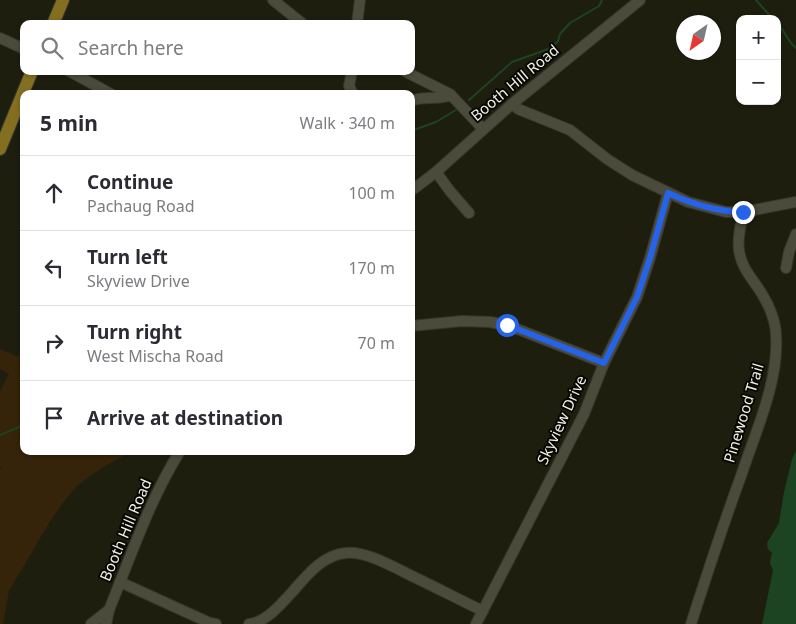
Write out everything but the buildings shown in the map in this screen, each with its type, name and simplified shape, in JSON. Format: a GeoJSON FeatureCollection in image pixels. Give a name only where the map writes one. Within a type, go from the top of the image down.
{"type":"FeatureCollection","features":[{"type":"Feature","properties":{"kind":"main road"},"geometry":{"type":"LineString","coordinates":[[55,20],[63,0]]}},
{"type":"Feature","properties":{"kind":"main road"},"geometry":{"type":"LineString","coordinates":[[24,90],[30,75]]}},
{"type":"Feature","properties":{"kind":"main road"},"geometry":{"type":"LineString","coordinates":[[0,149],[20,100]]}},
{"type":"Feature","properties":{"kind":"street"},"geometry":{"type":"LineString","coordinates":[[273,0],[298,20]]}},
{"type":"Feature","properties":{"kind":"street"},"geometry":{"type":"LineString","coordinates":[[358,20],[360,0]]}},
{"type":"Feature","properties":{"kind":"street","name":"Booth Hill Road"},"geometry":{"type":"LineString","coordinates":[[415,188],[436,172],[512,104],[640,0]]}},
{"type":"Feature","properties":{"kind":"street"},"geometry":{"type":"LineString","coordinates":[[0,38],[20,46]]}},
{"type":"Feature","properties":{"kind":"street"},"geometry":{"type":"LineString","coordinates":[[76,75],[104,90]]}},
{"type":"Feature","properties":{"kind":"street"},"geometry":{"type":"LineString","coordinates":[[351,75],[349,86],[351,90]]}},
{"type":"Feature","properties":{"kind":"street"},"geometry":{"type":"LineString","coordinates":[[412,75],[451,94],[483,129]]}},
{"type":"Feature","properties":{"kind":"street"},"geometry":{"type":"LineString","coordinates":[[415,99],[420,97],[436,99],[451,94]]}},
{"type":"Feature","properties":{"kind":"street"},"geometry":{"type":"LineString","coordinates":[[512,104],[518,109],[570,130],[607,159],[632,175],[688,202],[726,212],[743,212],[796,202]]}},
{"type":"Feature","properties":{"kind":"street"},"geometry":{"type":"LineString","coordinates":[[436,172],[469,213]]}},
{"type":"Feature","properties":{"kind":"street","name":"Skyview Drive"},"geometry":{"type":"LineString","coordinates":[[476,624],[584,414],[604,363],[637,297],[668,193]]}},
{"type":"Feature","properties":{"kind":"street","name":"Pinewood Trail"},"geometry":{"type":"LineString","coordinates":[[691,624],[757,428],[776,359],[776,335],[771,313],[763,296],[743,266],[739,253],[743,212]]}},
{"type":"Feature","properties":{"kind":"street"},"geometry":{"type":"LineString","coordinates":[[786,268],[789,252],[796,234]]}},
{"type":"Feature","properties":{"kind":"street"},"geometry":{"type":"LineString","coordinates":[[415,326],[462,321],[507,325],[604,363]]}},
{"type":"Feature","properties":{"kind":"street","name":"Booth Hill Road"},"geometry":{"type":"LineString","coordinates":[[106,624],[109,610],[146,516],[164,477],[178,455]]}},
{"type":"Feature","properties":{"kind":"street"},"geometry":{"type":"LineString","coordinates":[[249,624],[254,624],[278,608],[320,563],[331,557],[346,553],[361,554],[379,561],[483,611]]}},
{"type":"Feature","properties":{"kind":"street"},"geometry":{"type":"LineString","coordinates":[[120,582],[212,624]]}},
{"type":"Feature","properties":{"kind":"street"},"geometry":{"type":"LineString","coordinates":[[91,624],[109,610]]}},
{"type":"Feature","properties":{"kind":"shaded area"},"geometry":{"type":"Polygon","coordinates":[[[0,349],[18,357],[20,354],[20,455],[126,455],[91,475],[76,487],[62,504],[9,591],[3,624],[0,624],[0,470],[2,468],[0,467],[0,391],[9,374],[0,369],[0,349]]]}},
{"type":"Feature","properties":{"kind":"shaded area"},"geometry":{"type":"Polygon","coordinates":[[[796,451],[796,624],[762,624],[773,570],[770,563],[772,553],[768,549],[767,543],[779,523],[784,492],[792,459],[796,451]]]}},
{"type":"Feature","properties":{"kind":"waterway"},"geometry":{"type":"LineString","coordinates":[[469,100],[512,62],[551,48],[570,23],[599,6],[602,0]]}},
{"type":"Feature","properties":{"kind":"waterway"},"geometry":{"type":"LineString","coordinates":[[756,0],[769,15]]}},
{"type":"Feature","properties":{"kind":"waterway"},"geometry":{"type":"LineString","coordinates":[[781,28],[796,48]]}},
{"type":"Feature","properties":{"kind":"waterway"},"geometry":{"type":"LineString","coordinates":[[415,130],[436,122],[456,110]]}},
{"type":"Feature","properties":{"kind":"waterway"},"geometry":{"type":"LineString","coordinates":[[0,435],[20,427]]}},
{"type":"Feature","properties":{"kind":"route"},"geometry":{"type":"LineString","coordinates":[[507,325],[604,363],[637,297],[668,193],[711,209],[726,212],[743,212]]}}]}
